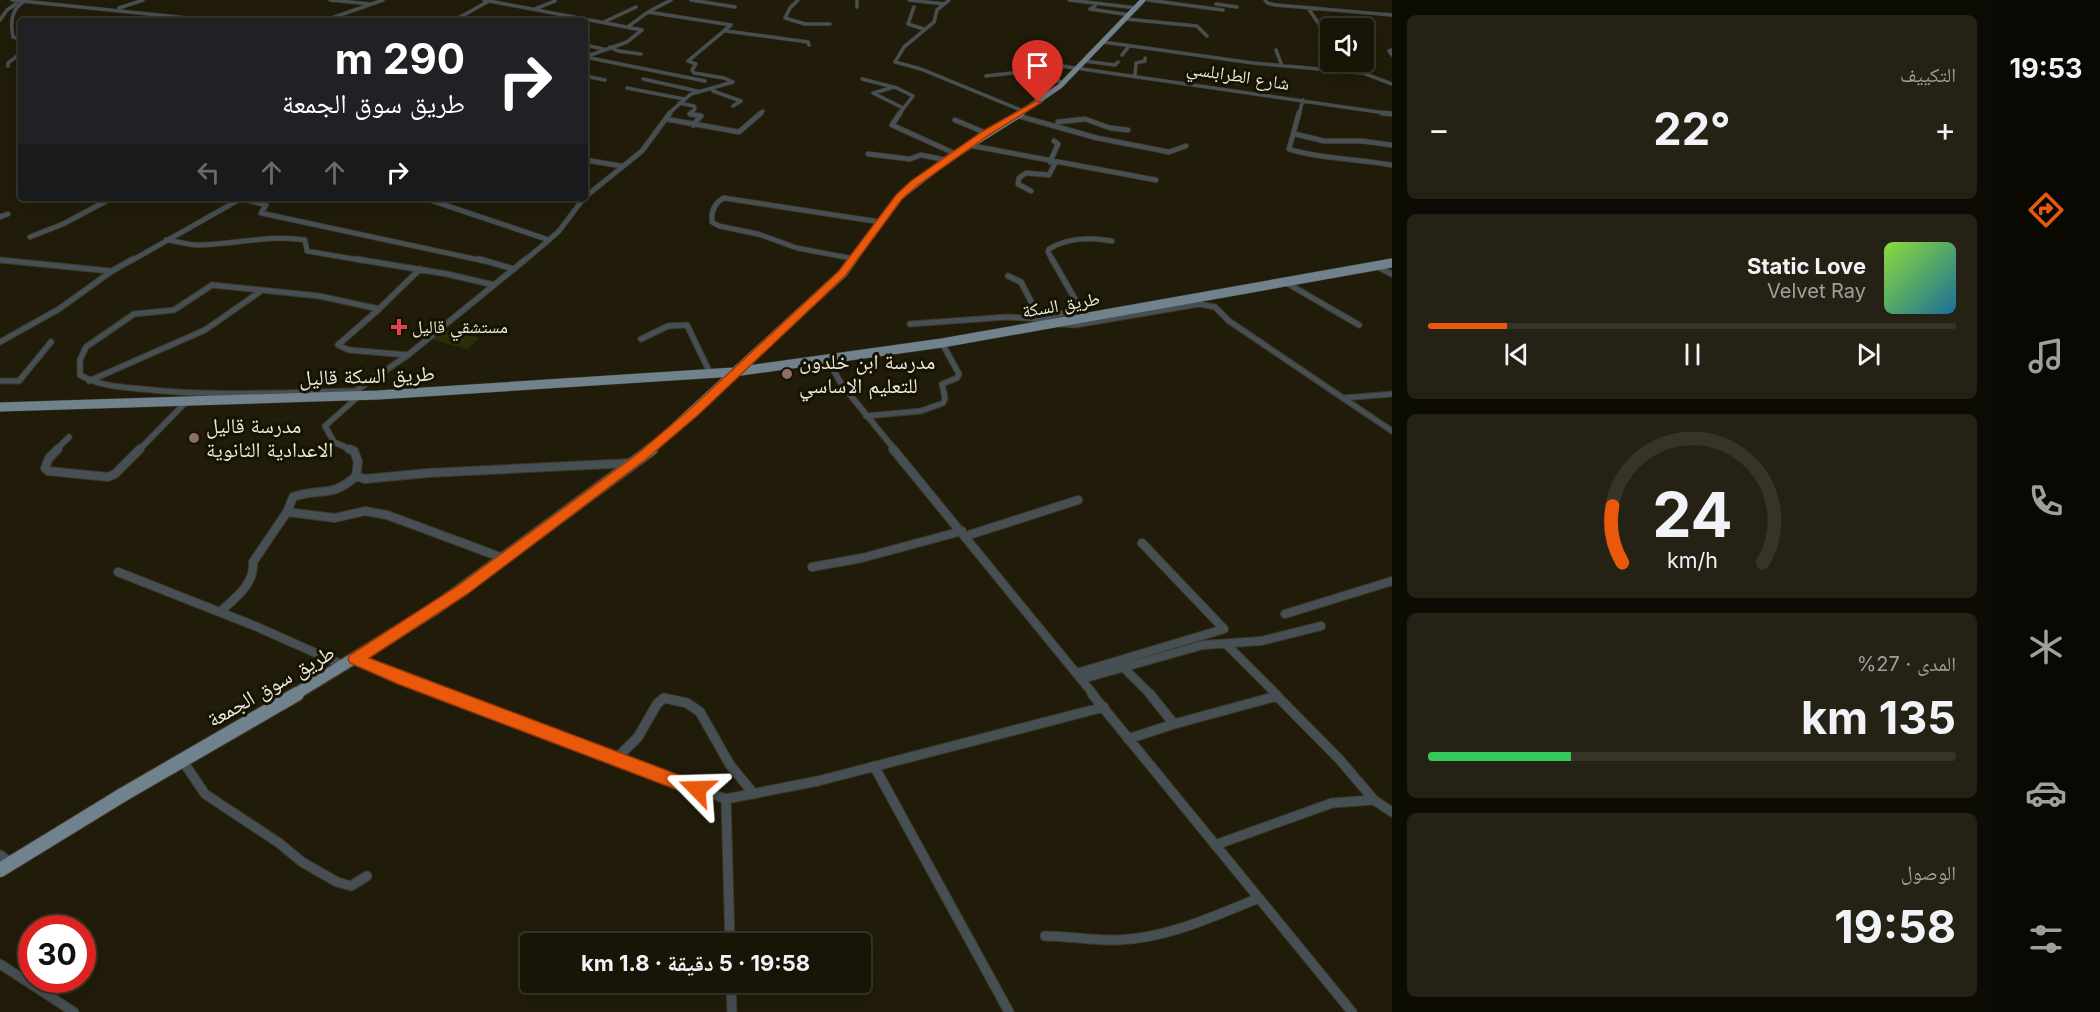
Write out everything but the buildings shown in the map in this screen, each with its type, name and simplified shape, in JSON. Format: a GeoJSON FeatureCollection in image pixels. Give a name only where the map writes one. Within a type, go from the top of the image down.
{"type":"FeatureCollection","features":[{"type":"Feature","properties":{"kind":"main road","name":"طريق سوق الجمعة"},"geometry":{"type":"LineString","coordinates":[[5,867],[182,760],[351,662],[461,591],[633,463],[693,412],[843,273],[899,197],[946,160],[1016,116],[1064,82],[1143,0]]}},
{"type":"Feature","properties":{"kind":"main road","name":"طريق السكة"},"geometry":{"type":"LineString","coordinates":[[734,372],[942,343],[1042,322],[1055,323],[1392,263]]}},
{"type":"Feature","properties":{"kind":"main road","name":"طريق السكة قاليل"},"geometry":{"type":"LineString","coordinates":[[0,407],[359,393],[378,395],[734,372]]}},
{"type":"Feature","properties":{"kind":"street"},"geometry":{"type":"LineString","coordinates":[[12,0],[185,18]]}},
{"type":"Feature","properties":{"kind":"street"},"geometry":{"type":"LineString","coordinates":[[102,9],[124,7],[143,0]]}},
{"type":"Feature","properties":{"kind":"street"},"geometry":{"type":"LineString","coordinates":[[330,0],[372,4]]}},
{"type":"Feature","properties":{"kind":"street"},"geometry":{"type":"LineString","coordinates":[[332,18],[383,0]]}},
{"type":"Feature","properties":{"kind":"street"},"geometry":{"type":"LineString","coordinates":[[458,18],[487,0],[583,18]]}},
{"type":"Feature","properties":{"kind":"street"},"geometry":{"type":"LineString","coordinates":[[629,26],[648,12],[672,0]]}},
{"type":"Feature","properties":{"kind":"street"},"geometry":{"type":"LineString","coordinates":[[691,0],[735,7]]}},
{"type":"Feature","properties":{"kind":"street"},"geometry":{"type":"LineString","coordinates":[[798,0],[790,8],[785,18],[805,24],[830,24]]}},
{"type":"Feature","properties":{"kind":"street"},"geometry":{"type":"LineString","coordinates":[[857,0],[857,7]]}},
{"type":"Feature","properties":{"kind":"street"},"geometry":{"type":"LineString","coordinates":[[909,0],[944,4]]}},
{"type":"Feature","properties":{"kind":"street"},"geometry":{"type":"LineString","coordinates":[[949,0],[937,10],[934,23],[924,29],[900,52],[903,52],[897,56],[899,58],[895,62],[921,69],[1023,111]]}},
{"type":"Feature","properties":{"kind":"street"},"geometry":{"type":"LineString","coordinates":[[1069,0],[1137,8]]}},
{"type":"Feature","properties":{"kind":"street"},"geometry":{"type":"LineString","coordinates":[[1148,0],[1223,10]]}},
{"type":"Feature","properties":{"kind":"street"},"geometry":{"type":"LineString","coordinates":[[1184,0],[1237,7]]}},
{"type":"Feature","properties":{"kind":"street"},"geometry":{"type":"LineString","coordinates":[[1265,0],[1272,4],[1392,15]]}},
{"type":"Feature","properties":{"kind":"street"},"geometry":{"type":"LineString","coordinates":[[0,20],[8,9],[23,1]]}},
{"type":"Feature","properties":{"kind":"street"},"geometry":{"type":"LineString","coordinates":[[18,38],[12,36],[12,15],[16,6],[23,1]]}},
{"type":"Feature","properties":{"kind":"street"},"geometry":{"type":"LineString","coordinates":[[536,9],[555,1]]}},
{"type":"Feature","properties":{"kind":"street"},"geometry":{"type":"LineString","coordinates":[[71,6],[82,2]]}},
{"type":"Feature","properties":{"kind":"street"},"geometry":{"type":"LineString","coordinates":[[1095,6],[1090,9],[1128,17],[1197,26],[1207,36]]}},
{"type":"Feature","properties":{"kind":"street"},"geometry":{"type":"LineString","coordinates":[[604,22],[636,7]]}},
{"type":"Feature","properties":{"kind":"street"},"geometry":{"type":"LineString","coordinates":[[914,7],[908,24],[924,29]]}},
{"type":"Feature","properties":{"kind":"street"},"geometry":{"type":"LineString","coordinates":[[1308,8],[1320,24]]}},
{"type":"Feature","properties":{"kind":"street"},"geometry":{"type":"LineString","coordinates":[[588,195],[642,151],[668,114],[684,99],[691,94],[733,81],[694,73],[692,70],[696,64],[688,61],[731,25],[648,12]]}},
{"type":"Feature","properties":{"kind":"street"},"geometry":{"type":"LineString","coordinates":[[163,18],[168,16]]}},
{"type":"Feature","properties":{"kind":"street"},"geometry":{"type":"LineString","coordinates":[[588,19],[642,30],[631,40],[588,56]]}},
{"type":"Feature","properties":{"kind":"street"},"geometry":{"type":"LineString","coordinates":[[726,31],[797,39],[808,42],[808,45]]}},
{"type":"Feature","properties":{"kind":"street"},"geometry":{"type":"LineString","coordinates":[[1103,42],[1282,66],[1371,75],[1392,84]]}},
{"type":"Feature","properties":{"kind":"street"},"geometry":{"type":"LineString","coordinates":[[588,46],[603,49]]}},
{"type":"Feature","properties":{"kind":"street"},"geometry":{"type":"LineString","coordinates":[[1122,55],[1129,46]]}},
{"type":"Feature","properties":{"kind":"street"},"geometry":{"type":"LineString","coordinates":[[610,47],[618,51],[641,54]]}},
{"type":"Feature","properties":{"kind":"street"},"geometry":{"type":"LineString","coordinates":[[1276,50],[1282,66]]}},
{"type":"Feature","properties":{"kind":"street"},"geometry":{"type":"LineString","coordinates":[[1392,50],[1389,51],[1392,55]]}},
{"type":"Feature","properties":{"kind":"street"},"geometry":{"type":"LineString","coordinates":[[588,53],[592,54]]}},
{"type":"Feature","properties":{"kind":"street"},"geometry":{"type":"LineString","coordinates":[[8,66],[8,63],[18,55]]}},
{"type":"Feature","properties":{"kind":"street"},"geometry":{"type":"LineString","coordinates":[[1025,57],[1025,60],[1082,64],[1115,65],[1118,62]]}},
{"type":"Feature","properties":{"kind":"street"},"geometry":{"type":"LineString","coordinates":[[588,58],[705,81]]}},
{"type":"Feature","properties":{"kind":"street"},"geometry":{"type":"LineString","coordinates":[[1135,75],[1137,63],[1145,61],[1145,58]]}},
{"type":"Feature","properties":{"kind":"street","name":"شارع الطرابلسي"},"geometry":{"type":"LineString","coordinates":[[1082,64],[1135,75],[1392,114]]}},
{"type":"Feature","properties":{"kind":"street"},"geometry":{"type":"LineString","coordinates":[[986,76],[999,72],[1064,82]]}},
{"type":"Feature","properties":{"kind":"street"},"geometry":{"type":"LineString","coordinates":[[1186,72],[1242,84]]}},
{"type":"Feature","properties":{"kind":"street"},"geometry":{"type":"LineString","coordinates":[[588,77],[605,80]]}},
{"type":"Feature","properties":{"kind":"street"},"geometry":{"type":"LineString","coordinates":[[1240,91],[1244,78]]}},
{"type":"Feature","properties":{"kind":"street"},"geometry":{"type":"LineString","coordinates":[[643,79],[700,91]]}},
{"type":"Feature","properties":{"kind":"street"},"geometry":{"type":"LineString","coordinates":[[862,79],[893,88],[913,97],[893,123],[894,127],[956,154]]}},
{"type":"Feature","properties":{"kind":"street"},"geometry":{"type":"LineString","coordinates":[[627,88],[684,99]]}},
{"type":"Feature","properties":{"kind":"street"},"geometry":{"type":"LineString","coordinates":[[893,88],[873,93],[903,108]]}},
{"type":"Feature","properties":{"kind":"street"},"geometry":{"type":"LineString","coordinates":[[712,89],[741,101],[733,106]]}},
{"type":"Feature","properties":{"kind":"street"},"geometry":{"type":"LineString","coordinates":[[1303,100],[1295,134],[1288,147],[1297,153],[1352,158],[1392,165]]}},
{"type":"Feature","properties":{"kind":"street"},"geometry":{"type":"LineString","coordinates":[[679,103],[693,106],[694,109],[690,114],[701,116],[693,124]]}},
{"type":"Feature","properties":{"kind":"street"},"geometry":{"type":"LineString","coordinates":[[666,119],[739,132],[763,111]]}},
{"type":"Feature","properties":{"kind":"street"},"geometry":{"type":"LineString","coordinates":[[1016,116],[1098,138],[1169,152],[1186,146]]}},
{"type":"Feature","properties":{"kind":"street"},"geometry":{"type":"LineString","coordinates":[[1037,121],[1066,124],[1076,119],[1083,119],[1112,127],[1110,128],[1128,130]]}},
{"type":"Feature","properties":{"kind":"street"},"geometry":{"type":"LineString","coordinates":[[955,120],[986,133]]}},
{"type":"Feature","properties":{"kind":"street"},"geometry":{"type":"LineString","coordinates":[[1295,134],[1324,141],[1362,141],[1392,146]]}},
{"type":"Feature","properties":{"kind":"street"},"geometry":{"type":"LineString","coordinates":[[1031,190],[1018,184],[1019,178],[1026,173],[1049,175],[1058,148],[1058,144],[1054,141]]}},
{"type":"Feature","properties":{"kind":"street"},"geometry":{"type":"LineString","coordinates":[[968,145],[1052,163],[1156,180]]}},
{"type":"Feature","properties":{"kind":"street"},"geometry":{"type":"LineString","coordinates":[[868,154],[893,159],[910,159],[921,155],[946,160]]}},
{"type":"Feature","properties":{"kind":"street"},"geometry":{"type":"LineString","coordinates":[[588,160],[622,166]]}},
{"type":"Feature","properties":{"kind":"street"},"geometry":{"type":"LineString","coordinates":[[855,259],[797,248],[758,234],[719,226],[712,222],[712,211],[724,198],[880,222]]}},
{"type":"Feature","properties":{"kind":"street"},"geometry":{"type":"LineString","coordinates":[[30,237],[63,224],[106,201]]}},
{"type":"Feature","properties":{"kind":"street"},"geometry":{"type":"LineString","coordinates":[[0,342],[59,309],[112,271],[236,201]]}},
{"type":"Feature","properties":{"kind":"street"},"geometry":{"type":"LineString","coordinates":[[252,201],[266,205],[261,213],[472,257],[514,269]]}},
{"type":"Feature","properties":{"kind":"street"},"geometry":{"type":"LineString","coordinates":[[433,201],[549,240]]}},
{"type":"Feature","properties":{"kind":"street"},"geometry":{"type":"LineString","coordinates":[[220,612],[251,579],[255,569],[253,562],[287,512],[293,497],[303,493],[335,493],[344,489],[356,476],[358,462],[354,451],[334,442],[325,426],[368,385],[562,229],[568,217],[582,201]]}},
{"type":"Feature","properties":{"kind":"street"},"geometry":{"type":"LineString","coordinates":[[0,217],[8,214]]}},
{"type":"Feature","properties":{"kind":"street"},"geometry":{"type":"LineString","coordinates":[[166,240],[199,245],[294,237],[305,240],[305,249],[308,250],[420,269],[494,285]]}},
{"type":"Feature","properties":{"kind":"street"},"geometry":{"type":"LineString","coordinates":[[910,324],[1007,316],[1042,322],[1076,310],[1078,306],[1048,252],[1049,249],[1058,243],[1112,241]]}},
{"type":"Feature","properties":{"kind":"street"},"geometry":{"type":"LineString","coordinates":[[0,260],[93,271],[112,271]]}},
{"type":"Feature","properties":{"kind":"street"},"geometry":{"type":"LineString","coordinates":[[1376,266],[1392,274]]}},
{"type":"Feature","properties":{"kind":"street"},"geometry":{"type":"LineString","coordinates":[[408,355],[350,350],[338,345],[420,269]]}},
{"type":"Feature","properties":{"kind":"street"},"geometry":{"type":"LineString","coordinates":[[1008,276],[1021,282],[1042,322]]}},
{"type":"Feature","properties":{"kind":"street"},"geometry":{"type":"LineString","coordinates":[[1285,282],[1359,326]]}},
{"type":"Feature","properties":{"kind":"street"},"geometry":{"type":"LineString","coordinates":[[359,393],[197,394],[161,392],[89,381],[80,375],[78,369],[81,355],[86,347],[134,314],[174,310],[212,285],[352,300],[379,309]]}},
{"type":"Feature","properties":{"kind":"street"},"geometry":{"type":"LineString","coordinates":[[89,381],[205,330],[262,291]]}},
{"type":"Feature","properties":{"kind":"street"},"geometry":{"type":"LineString","coordinates":[[1055,323],[1072,326],[1199,304],[1211,305],[1229,321],[1392,431]]}},
{"type":"Feature","properties":{"kind":"street"},"geometry":{"type":"LineString","coordinates":[[641,339],[665,327],[675,324],[687,325],[710,373]]}},
{"type":"Feature","properties":{"kind":"street"},"geometry":{"type":"LineString","coordinates":[[0,381],[19,381],[51,342]]}},
{"type":"Feature","properties":{"kind":"street"},"geometry":{"type":"LineString","coordinates":[[866,416],[921,411],[943,403],[945,398],[942,384],[957,378],[959,374],[942,343]]}},
{"type":"Feature","properties":{"kind":"street"},"geometry":{"type":"LineString","coordinates":[[827,359],[842,386],[866,416],[964,533],[1128,739],[1352,1012]]}},
{"type":"Feature","properties":{"kind":"street"},"geometry":{"type":"LineString","coordinates":[[368,385],[369,391],[378,395]]}},
{"type":"Feature","properties":{"kind":"street"},"geometry":{"type":"LineString","coordinates":[[1343,398],[1392,394]]}},
{"type":"Feature","properties":{"kind":"street"},"geometry":{"type":"LineString","coordinates":[[69,437],[48,458],[45,468],[48,471],[108,477],[116,474],[187,401]]}},
{"type":"Feature","properties":{"kind":"street"},"geometry":{"type":"LineString","coordinates":[[356,476],[365,479],[428,473],[633,463]]}},
{"type":"Feature","properties":{"kind":"street"},"geometry":{"type":"LineString","coordinates":[[812,567],[862,558],[964,533],[1078,500]]}},
{"type":"Feature","properties":{"kind":"street"},"geometry":{"type":"LineString","coordinates":[[287,512],[335,518],[347,517],[366,510],[387,515],[503,558]]}},
{"type":"Feature","properties":{"kind":"street"},"geometry":{"type":"LineString","coordinates":[[1080,676],[1224,629],[1142,543]]}},
{"type":"Feature","properties":{"kind":"street"},"geometry":{"type":"LineString","coordinates":[[118,572],[351,662],[404,679],[726,800],[874,766],[1104,708]]}},
{"type":"Feature","properties":{"kind":"street"},"geometry":{"type":"LineString","coordinates":[[1285,614],[1392,580]]}},
{"type":"Feature","properties":{"kind":"street"},"geometry":{"type":"LineString","coordinates":[[1080,676],[1203,645],[1261,641],[1321,626]]}},
{"type":"Feature","properties":{"kind":"street"},"geometry":{"type":"LineString","coordinates":[[1226,644],[1340,760],[1374,800],[1392,812]]}},
{"type":"Feature","properties":{"kind":"street"},"geometry":{"type":"LineString","coordinates":[[1123,667],[1152,696],[1174,724]]}},
{"type":"Feature","properties":{"kind":"street"},"geometry":{"type":"LineString","coordinates":[[1128,739],[1277,696]]}},
{"type":"Feature","properties":{"kind":"street"},"geometry":{"type":"LineString","coordinates":[[616,759],[638,737],[657,704],[664,699],[670,699],[691,705],[700,711],[707,719],[719,746],[735,772],[754,795]]}},
{"type":"Feature","properties":{"kind":"street"},"geometry":{"type":"LineString","coordinates":[[182,760],[205,794],[279,843],[302,862],[337,882],[351,886],[367,876]]}},
{"type":"Feature","properties":{"kind":"street"},"geometry":{"type":"LineString","coordinates":[[874,766],[1009,1012]]}},
{"type":"Feature","properties":{"kind":"street"},"geometry":{"type":"LineString","coordinates":[[726,800],[730,933]]}},
{"type":"Feature","properties":{"kind":"street"},"geometry":{"type":"LineString","coordinates":[[1215,845],[1322,806],[1374,800]]}},
{"type":"Feature","properties":{"kind":"street"},"geometry":{"type":"LineString","coordinates":[[0,855],[5,867]]}},
{"type":"Feature","properties":{"kind":"street"},"geometry":{"type":"LineString","coordinates":[[1045,936],[1069,935],[1119,940],[1138,938],[1186,925],[1259,898]]}},
{"type":"Feature","properties":{"kind":"street"},"geometry":{"type":"LineString","coordinates":[[0,964],[74,1012]]}},
{"type":"Feature","properties":{"kind":"street"},"geometry":{"type":"LineString","coordinates":[[731,993],[732,1012]]}},
{"type":"Feature","properties":{"kind":"green space"},"geometry":{"type":"Polygon","coordinates":[[[447,329],[480,338],[467,349],[433,340],[447,329]]]}},
{"type":"Feature","properties":{"kind":"place","name":"مستشقي قاليل"},"geometry":{"type":"Point","coordinates":[399,327]}},
{"type":"Feature","properties":{"kind":"place","name":"مدرسة ابن خلدون للتعليم الاساسي"},"geometry":{"type":"Point","coordinates":[787,374]}},
{"type":"Feature","properties":{"kind":"place","name":"مدرسة قاليل الاعدادية الثانوية"},"geometry":{"type":"Point","coordinates":[194,438]}},
{"type":"Feature","properties":{"kind":"route"},"geometry":{"type":"LineString","coordinates":[[697,789],[647,769],[587,750],[356,659],[461,591],[641,458],[843,273],[899,197],[946,160],[1038,102]]}}]}
